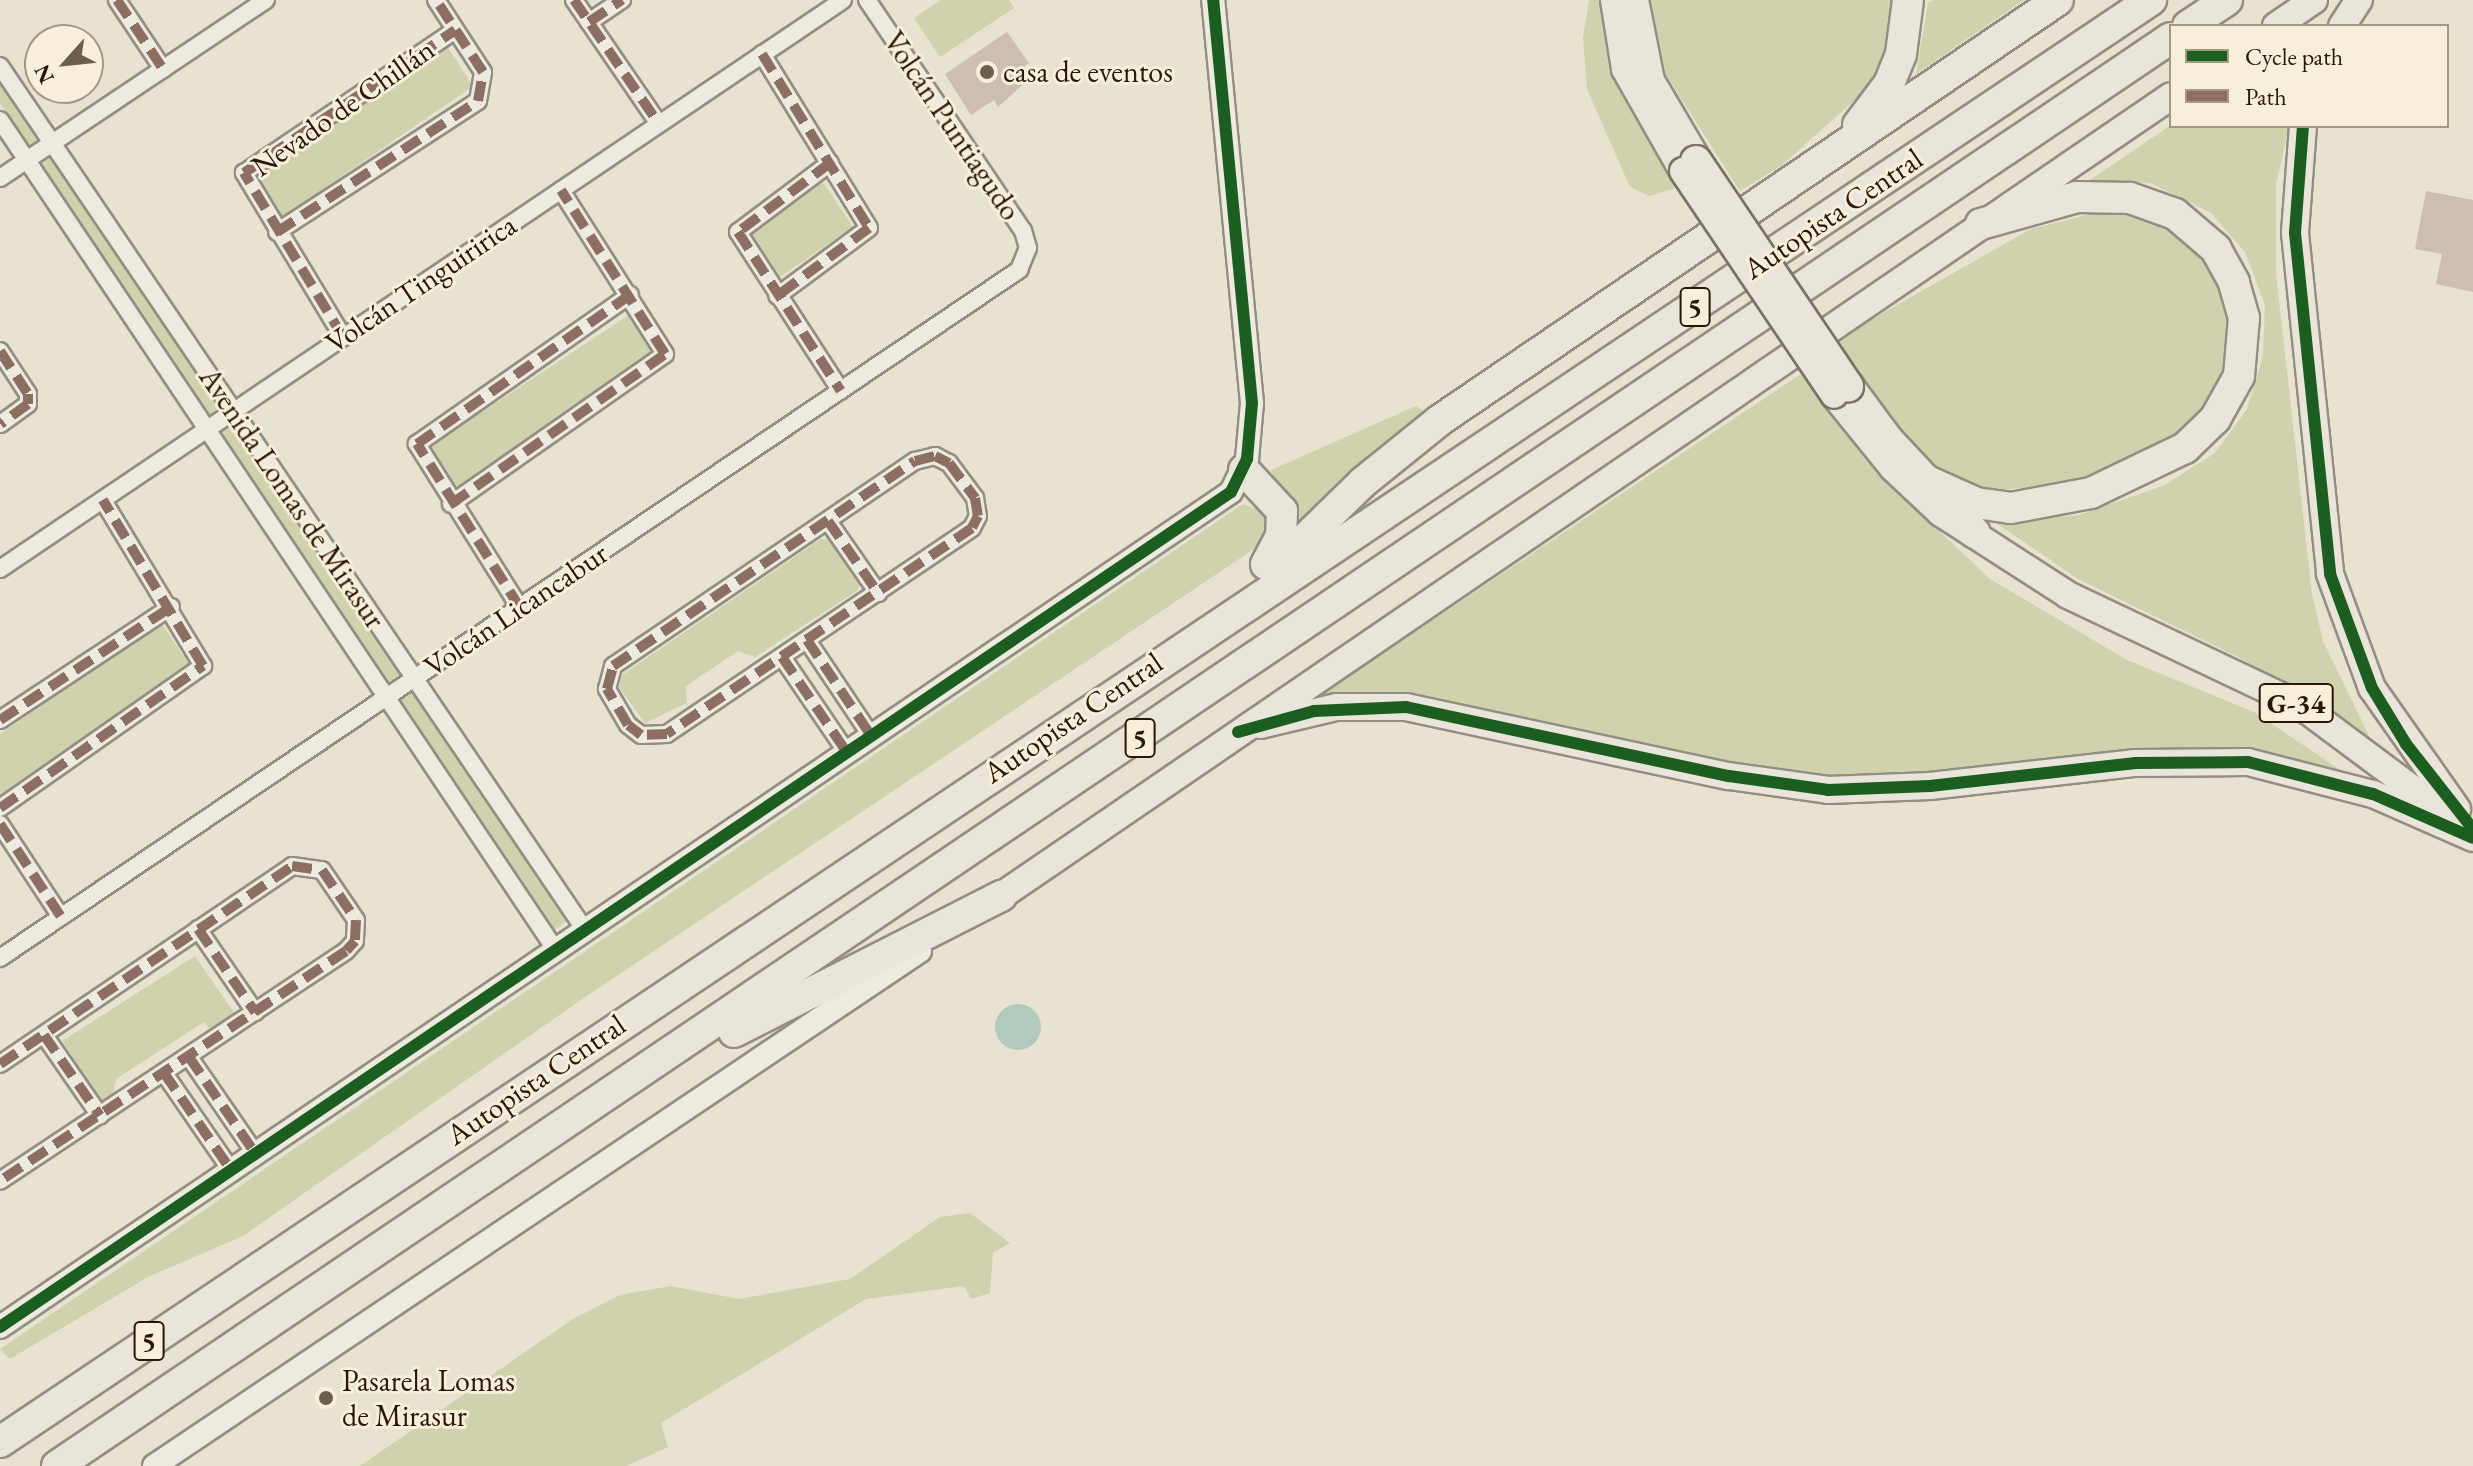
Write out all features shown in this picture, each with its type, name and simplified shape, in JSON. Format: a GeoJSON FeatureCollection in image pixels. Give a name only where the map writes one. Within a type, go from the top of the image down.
{"type":"FeatureCollection","features":[{"type":"Feature","properties":{"kind":"highway"},"geometry":{"type":"LineString","coordinates":[[1633,0],[1649,81],[1689,166],[1841,391],[1975,533]]}},
{"type":"Feature","properties":{"kind":"highway"},"geometry":{"type":"LineString","coordinates":[[1839,146],[1889,84],[1905,39],[1908,0]]}},
{"type":"Feature","properties":{"kind":"highway"},"geometry":{"type":"LineString","coordinates":[[1236,609],[1337,505],[1413,440],[1839,146],[2058,0]]}},
{"type":"Feature","properties":{"kind":"highway","name":"Autopista Central"},"geometry":{"type":"LineString","coordinates":[[0,1442],[1236,609],[2151,0]]}},
{"type":"Feature","properties":{"kind":"highway"},"geometry":{"type":"LineString","coordinates":[[2191,24],[2227,0]]}},
{"type":"Feature","properties":{"kind":"highway","name":"Autopista Central"},"geometry":{"type":"LineString","coordinates":[[57,1466],[578,1117],[2169,39]]}},
{"type":"Feature","properties":{"kind":"highway"},"geometry":{"type":"LineString","coordinates":[[1925,480],[1976,503],[2011,508],[2091,493],[2185,448],[2215,419],[2239,376],[2244,318],[2234,282],[2216,249],[2175,214],[2130,198],[2077,197],[1981,224]]}},
{"type":"Feature","properties":{"kind":"highway"},"geometry":{"type":"LineString","coordinates":[[1236,609],[1283,526],[1278,504],[1244,470]]}},
{"type":"Feature","properties":{"kind":"highway"},"geometry":{"type":"LineString","coordinates":[[578,1117],[1001,896]]}},
{"type":"Feature","properties":{"kind":"main road"},"geometry":{"type":"LineString","coordinates":[[1614,0],[1625,69],[1689,166]]}},
{"type":"Feature","properties":{"kind":"main road"},"geometry":{"type":"LineString","coordinates":[[2279,24],[2314,0]]}},
{"type":"Feature","properties":{"kind":"main road"},"geometry":{"type":"LineString","coordinates":[[2343,24],[2359,0]]}},
{"type":"Feature","properties":{"kind":"main road"},"geometry":{"type":"LineString","coordinates":[[1001,896],[2169,97]]}},
{"type":"Feature","properties":{"kind":"main road"},"geometry":{"type":"LineString","coordinates":[[2303,128],[2295,233],[2330,574],[2372,688],[2412,753],[2473,834]]}},
{"type":"Feature","properties":{"kind":"main road"},"geometry":{"type":"LineString","coordinates":[[1841,391],[1914,489],[1975,533]]}},
{"type":"Feature","properties":{"kind":"main road","name":"G-34"},"geometry":{"type":"LineString","coordinates":[[1975,533],[2068,595],[2300,705],[2473,834]]}},
{"type":"Feature","properties":{"kind":"main road"},"geometry":{"type":"LineString","coordinates":[[1238,732],[1314,711],[1390,705],[1729,776],[1828,790],[1930,786],[2173,760],[2248,762],[2373,794],[2473,834]]}},
{"type":"Feature","properties":{"kind":"street"},"geometry":{"type":"LineString","coordinates":[[117,0],[163,69]]}},
{"type":"Feature","properties":{"kind":"street"},"geometry":{"type":"LineString","coordinates":[[0,178],[266,0]]}},
{"type":"Feature","properties":{"kind":"street","name":"Nevado de Chillán"},"geometry":{"type":"LineString","coordinates":[[277,232],[478,101],[483,72],[436,0]]}},
{"type":"Feature","properties":{"kind":"street"},"geometry":{"type":"LineString","coordinates":[[574,0],[659,124]]}},
{"type":"Feature","properties":{"kind":"street"},"geometry":{"type":"LineString","coordinates":[[589,22],[622,0]]}},
{"type":"Feature","properties":{"kind":"street","name":"Volcán Tinguiririca"},"geometry":{"type":"LineString","coordinates":[[0,569],[843,0]]}},
{"type":"Feature","properties":{"kind":"street","name":"Volcán Puntiagudo"},"geometry":{"type":"LineString","coordinates":[[867,0],[1023,231],[1027,256]]}},
{"type":"Feature","properties":{"kind":"street"},"geometry":{"type":"LineString","coordinates":[[0,1327],[555,949],[1211,509],[1244,470],[1252,403],[1213,0]]}},
{"type":"Feature","properties":{"kind":"street","name":"Nevado de Chillán"},"geometry":{"type":"LineString","coordinates":[[343,337],[244,179],[246,170],[455,30]]}},
{"type":"Feature","properties":{"kind":"street"},"geometry":{"type":"LineString","coordinates":[[762,54],[869,228],[777,296]]}},
{"type":"Feature","properties":{"kind":"street","name":"Avenida Lomas de Mirasur"},"geometry":{"type":"LineString","coordinates":[[0,66],[585,930]]}},
{"type":"Feature","properties":{"kind":"street","name":"Avenida Lomas de Mirasur"},"geometry":{"type":"LineString","coordinates":[[0,120],[555,949]]}},
{"type":"Feature","properties":{"kind":"street"},"geometry":{"type":"LineString","coordinates":[[830,163],[738,232],[841,391]]}},
{"type":"Feature","properties":{"kind":"street"},"geometry":{"type":"LineString","coordinates":[[451,504],[662,361],[664,347],[561,190]]}},
{"type":"Feature","properties":{"kind":"street","name":"Volcán Licancabur"},"geometry":{"type":"LineString","coordinates":[[0,958],[1012,276],[1027,256]]}},
{"type":"Feature","properties":{"kind":"street"},"geometry":{"type":"LineString","coordinates":[[520,608],[419,456],[421,436],[630,295]]}},
{"type":"Feature","properties":{"kind":"street"},"geometry":{"type":"LineString","coordinates":[[0,351],[28,394],[28,404],[0,424]]}},
{"type":"Feature","properties":{"kind":"street"},"geometry":{"type":"LineString","coordinates":[[928,456],[949,463],[975,498],[978,516],[972,528],[878,593],[658,737],[634,731],[607,689],[619,662],[828,521],[928,456]]}},
{"type":"Feature","properties":{"kind":"street"},"geometry":{"type":"LineString","coordinates":[[0,808],[201,671],[202,656],[103,500]]}},
{"type":"Feature","properties":{"kind":"street"},"geometry":{"type":"LineString","coordinates":[[828,521],[878,593]]}},
{"type":"Feature","properties":{"kind":"street"},"geometry":{"type":"LineString","coordinates":[[0,720],[171,607]]}},
{"type":"Feature","properties":{"kind":"street"},"geometry":{"type":"LineString","coordinates":[[807,640],[872,737]]}},
{"type":"Feature","properties":{"kind":"street"},"geometry":{"type":"LineString","coordinates":[[782,657],[848,754]]}},
{"type":"Feature","properties":{"kind":"street"},"geometry":{"type":"LineString","coordinates":[[0,824],[61,917]]}},
{"type":"Feature","properties":{"kind":"street"},"geometry":{"type":"LineString","coordinates":[[0,1064],[292,866],[308,864],[327,876],[356,920],[355,941],[189,1057],[0,1181]]}},
{"type":"Feature","properties":{"kind":"street"},"geometry":{"type":"LineString","coordinates":[[154,1466],[1001,896]]}},
{"type":"Feature","properties":{"kind":"street"},"geometry":{"type":"LineString","coordinates":[[198,929],[255,1012]]}},
{"type":"Feature","properties":{"kind":"street"},"geometry":{"type":"LineString","coordinates":[[44,1035],[100,1116]]}},
{"type":"Feature","properties":{"kind":"street"},"geometry":{"type":"LineString","coordinates":[[189,1057],[255,1153]]}},
{"type":"Feature","properties":{"kind":"street"},"geometry":{"type":"LineString","coordinates":[[164,1073],[231,1170]]}},
{"type":"Feature","properties":{"kind":"green space"},"geometry":{"type":"Polygon","coordinates":[[[941,0],[1009,0],[1014,8],[940,57],[914,18],[941,0]]]}},
{"type":"Feature","properties":{"kind":"green space"},"geometry":{"type":"Polygon","coordinates":[[[1589,0],[1605,0],[1680,178],[1673,189],[1649,196],[1630,187],[1587,89],[1583,38],[1589,0]]]}},
{"type":"Feature","properties":{"kind":"green space"},"geometry":{"type":"Polygon","coordinates":[[[1644,0],[1896,0],[1885,60],[1873,84],[1782,165],[1740,191],[1656,59],[1644,0]]]}},
{"type":"Feature","properties":{"kind":"green space"},"geometry":{"type":"Polygon","coordinates":[[[1934,0],[2024,0],[1916,74],[1928,3],[1934,0]]]}},
{"type":"Feature","properties":{"kind":"green space"},"geometry":{"type":"Polygon","coordinates":[[[448,48],[473,86],[280,219],[253,177],[448,48]]]}},
{"type":"Feature","properties":{"kind":"green space"},"geometry":{"type":"Polygon","coordinates":[[[0,82],[569,920],[553,931],[0,103],[0,82]]]}},
{"type":"Feature","properties":{"kind":"green space"},"geometry":{"type":"Polygon","coordinates":[[[2169,126],[2289,128],[2276,185],[2276,274],[2312,594],[2323,641],[2371,740],[2240,658],[2078,579],[1996,523],[2079,515],[2165,485],[2215,453],[2247,409],[2263,356],[2265,305],[2245,252],[2211,213],[2150,183],[2090,180],[2169,126]]]}},
{"type":"Feature","properties":{"kind":"green space"},"geometry":{"type":"Polygon","coordinates":[[[822,181],[853,227],[780,277],[748,232],[822,181]]]}},
{"type":"Feature","properties":{"kind":"green space"},"geometry":{"type":"Polygon","coordinates":[[[2095,213],[2138,213],[2178,230],[2209,265],[2230,312],[2229,359],[2207,402],[2173,437],[2069,483],[1998,490],[1958,481],[1907,448],[1837,339],[2031,229],[2095,213]]]}},
{"type":"Feature","properties":{"kind":"green space"},"geometry":{"type":"Polygon","coordinates":[[[629,315],[657,354],[453,490],[427,448],[629,315]]]}},
{"type":"Feature","properties":{"kind":"green space"},"geometry":{"type":"Polygon","coordinates":[[[1801,374],[1867,462],[1990,579],[2127,660],[2254,712],[2354,779],[2298,765],[1843,784],[1753,773],[1445,701],[1313,700],[1801,374]]]}},
{"type":"Feature","properties":{"kind":"green space"},"geometry":{"type":"Polygon","coordinates":[[[1416,406],[1426,412],[1293,529],[1271,470],[1416,406]]]}},
{"type":"Feature","properties":{"kind":"green space"},"geometry":{"type":"Polygon","coordinates":[[[1243,504],[1262,512],[1269,528],[1263,543],[578,1002],[243,1236],[148,1277],[10,1359],[0,1349],[1243,504]]]}},
{"type":"Feature","properties":{"kind":"green space"},"geometry":{"type":"Polygon","coordinates":[[[821,539],[834,540],[861,580],[858,590],[755,657],[738,651],[686,686],[687,703],[645,723],[619,687],[622,675],[821,539]]]}},
{"type":"Feature","properties":{"kind":"green space"},"geometry":{"type":"Polygon","coordinates":[[[162,624],[191,667],[0,796],[0,734],[162,624]]]}},
{"type":"Feature","properties":{"kind":"green space"},"geometry":{"type":"Polygon","coordinates":[[[195,956],[235,1014],[212,1032],[204,1022],[116,1079],[111,1102],[103,1103],[62,1041],[195,956]]]}},
{"type":"Feature","properties":{"kind":"green space"},"geometry":{"type":"Polygon","coordinates":[[[970,1213],[1010,1243],[993,1253],[990,1293],[971,1299],[964,1286],[866,1299],[661,1423],[668,1447],[626,1466],[360,1466],[573,1319],[620,1295],[671,1286],[739,1299],[850,1279],[940,1217],[970,1213]]]}},
{"type":"Feature","properties":{"kind":"shaded area"},"geometry":{"type":"Polygon","coordinates":[[[1018,1004],[1035,1010],[1041,1027],[1035,1044],[1018,1050],[1001,1044],[995,1027],[1001,1010],[1018,1004]]]}},
{"type":"Feature","properties":{"kind":"building","name":"casa de eventos"},"geometry":{"type":"Polygon","coordinates":[[[1007,32],[1029,63],[1022,69],[1028,80],[998,107],[994,100],[971,115],[945,74],[1007,32]]]}},
{"type":"Feature","properties":{"kind":"building"},"geometry":{"type":"Polygon","coordinates":[[[2426,191],[2473,200],[2473,292],[2436,284],[2442,254],[2415,249],[2426,191]]]}},
{"type":"Feature","properties":{"kind":"marked path"},"geometry":{"type":"LineString","coordinates":[[117,0],[163,69]]}},
{"type":"Feature","properties":{"kind":"marked path"},"geometry":{"type":"LineString","coordinates":[[277,232],[478,101],[483,72],[436,0]]}},
{"type":"Feature","properties":{"kind":"marked path"},"geometry":{"type":"LineString","coordinates":[[574,0],[659,124]]}},
{"type":"Feature","properties":{"kind":"marked path"},"geometry":{"type":"LineString","coordinates":[[589,22],[622,0]]}},
{"type":"Feature","properties":{"kind":"marked path"},"geometry":{"type":"LineString","coordinates":[[343,337],[244,173],[455,30]]}},
{"type":"Feature","properties":{"kind":"marked path"},"geometry":{"type":"LineString","coordinates":[[762,54],[869,228],[777,296]]}},
{"type":"Feature","properties":{"kind":"marked path"},"geometry":{"type":"LineString","coordinates":[[830,163],[738,232],[841,391]]}},
{"type":"Feature","properties":{"kind":"marked path"},"geometry":{"type":"LineString","coordinates":[[451,504],[665,354],[561,190]]}},
{"type":"Feature","properties":{"kind":"marked path"},"geometry":{"type":"LineString","coordinates":[[520,608],[417,444],[630,295]]}},
{"type":"Feature","properties":{"kind":"marked path"},"geometry":{"type":"LineString","coordinates":[[0,351],[28,394],[28,404],[0,424]]}},
{"type":"Feature","properties":{"kind":"marked path"},"geometry":{"type":"LineString","coordinates":[[935,456],[949,463],[975,498],[978,516],[972,528],[667,734],[641,735],[628,725],[607,689],[613,666],[915,461],[935,456]]}},
{"type":"Feature","properties":{"kind":"marked path"},"geometry":{"type":"LineString","coordinates":[[0,808],[203,666],[103,500]]}},
{"type":"Feature","properties":{"kind":"marked path"},"geometry":{"type":"LineString","coordinates":[[828,521],[878,593]]}},
{"type":"Feature","properties":{"kind":"marked path"},"geometry":{"type":"LineString","coordinates":[[0,720],[171,607]]}},
{"type":"Feature","properties":{"kind":"marked path"},"geometry":{"type":"LineString","coordinates":[[807,640],[872,737]]}},
{"type":"Feature","properties":{"kind":"marked path"},"geometry":{"type":"LineString","coordinates":[[782,657],[848,754]]}},
{"type":"Feature","properties":{"kind":"marked path"},"geometry":{"type":"LineString","coordinates":[[0,824],[61,917]]}},
{"type":"Feature","properties":{"kind":"marked path"},"geometry":{"type":"LineString","coordinates":[[0,1064],[292,866],[322,870],[356,920],[355,941],[346,951],[0,1181]]}},
{"type":"Feature","properties":{"kind":"marked path"},"geometry":{"type":"LineString","coordinates":[[198,929],[255,1012]]}},
{"type":"Feature","properties":{"kind":"marked path"},"geometry":{"type":"LineString","coordinates":[[44,1035],[100,1116]]}},
{"type":"Feature","properties":{"kind":"marked path"},"geometry":{"type":"LineString","coordinates":[[189,1057],[255,1153]]}},
{"type":"Feature","properties":{"kind":"marked path"},"geometry":{"type":"LineString","coordinates":[[164,1073],[231,1170]]}},
{"type":"Feature","properties":{"kind":"cycle path"},"geometry":{"type":"LineString","coordinates":[[0,1327],[1231,492],[1247,459],[1252,403],[1213,0]]}},
{"type":"Feature","properties":{"kind":"cycle path"},"geometry":{"type":"LineString","coordinates":[[2303,128],[2295,233],[2330,574],[2372,688],[2406,744],[2473,829]]}},
{"type":"Feature","properties":{"kind":"cycle path"},"geometry":{"type":"LineString","coordinates":[[1238,732],[1314,711],[1406,707],[1729,776],[1828,790],[1930,786],[2136,763],[2248,762],[2373,794],[2473,838]]}},
{"type":"Feature","properties":{"kind":"place","name":"casa de eventos"},"geometry":{"type":"Point","coordinates":[987,72]}},
{"type":"Feature","properties":{"kind":"place","name":"Pasarela Lomas de Mirasur"},"geometry":{"type":"Point","coordinates":[326,1398]}}]}
